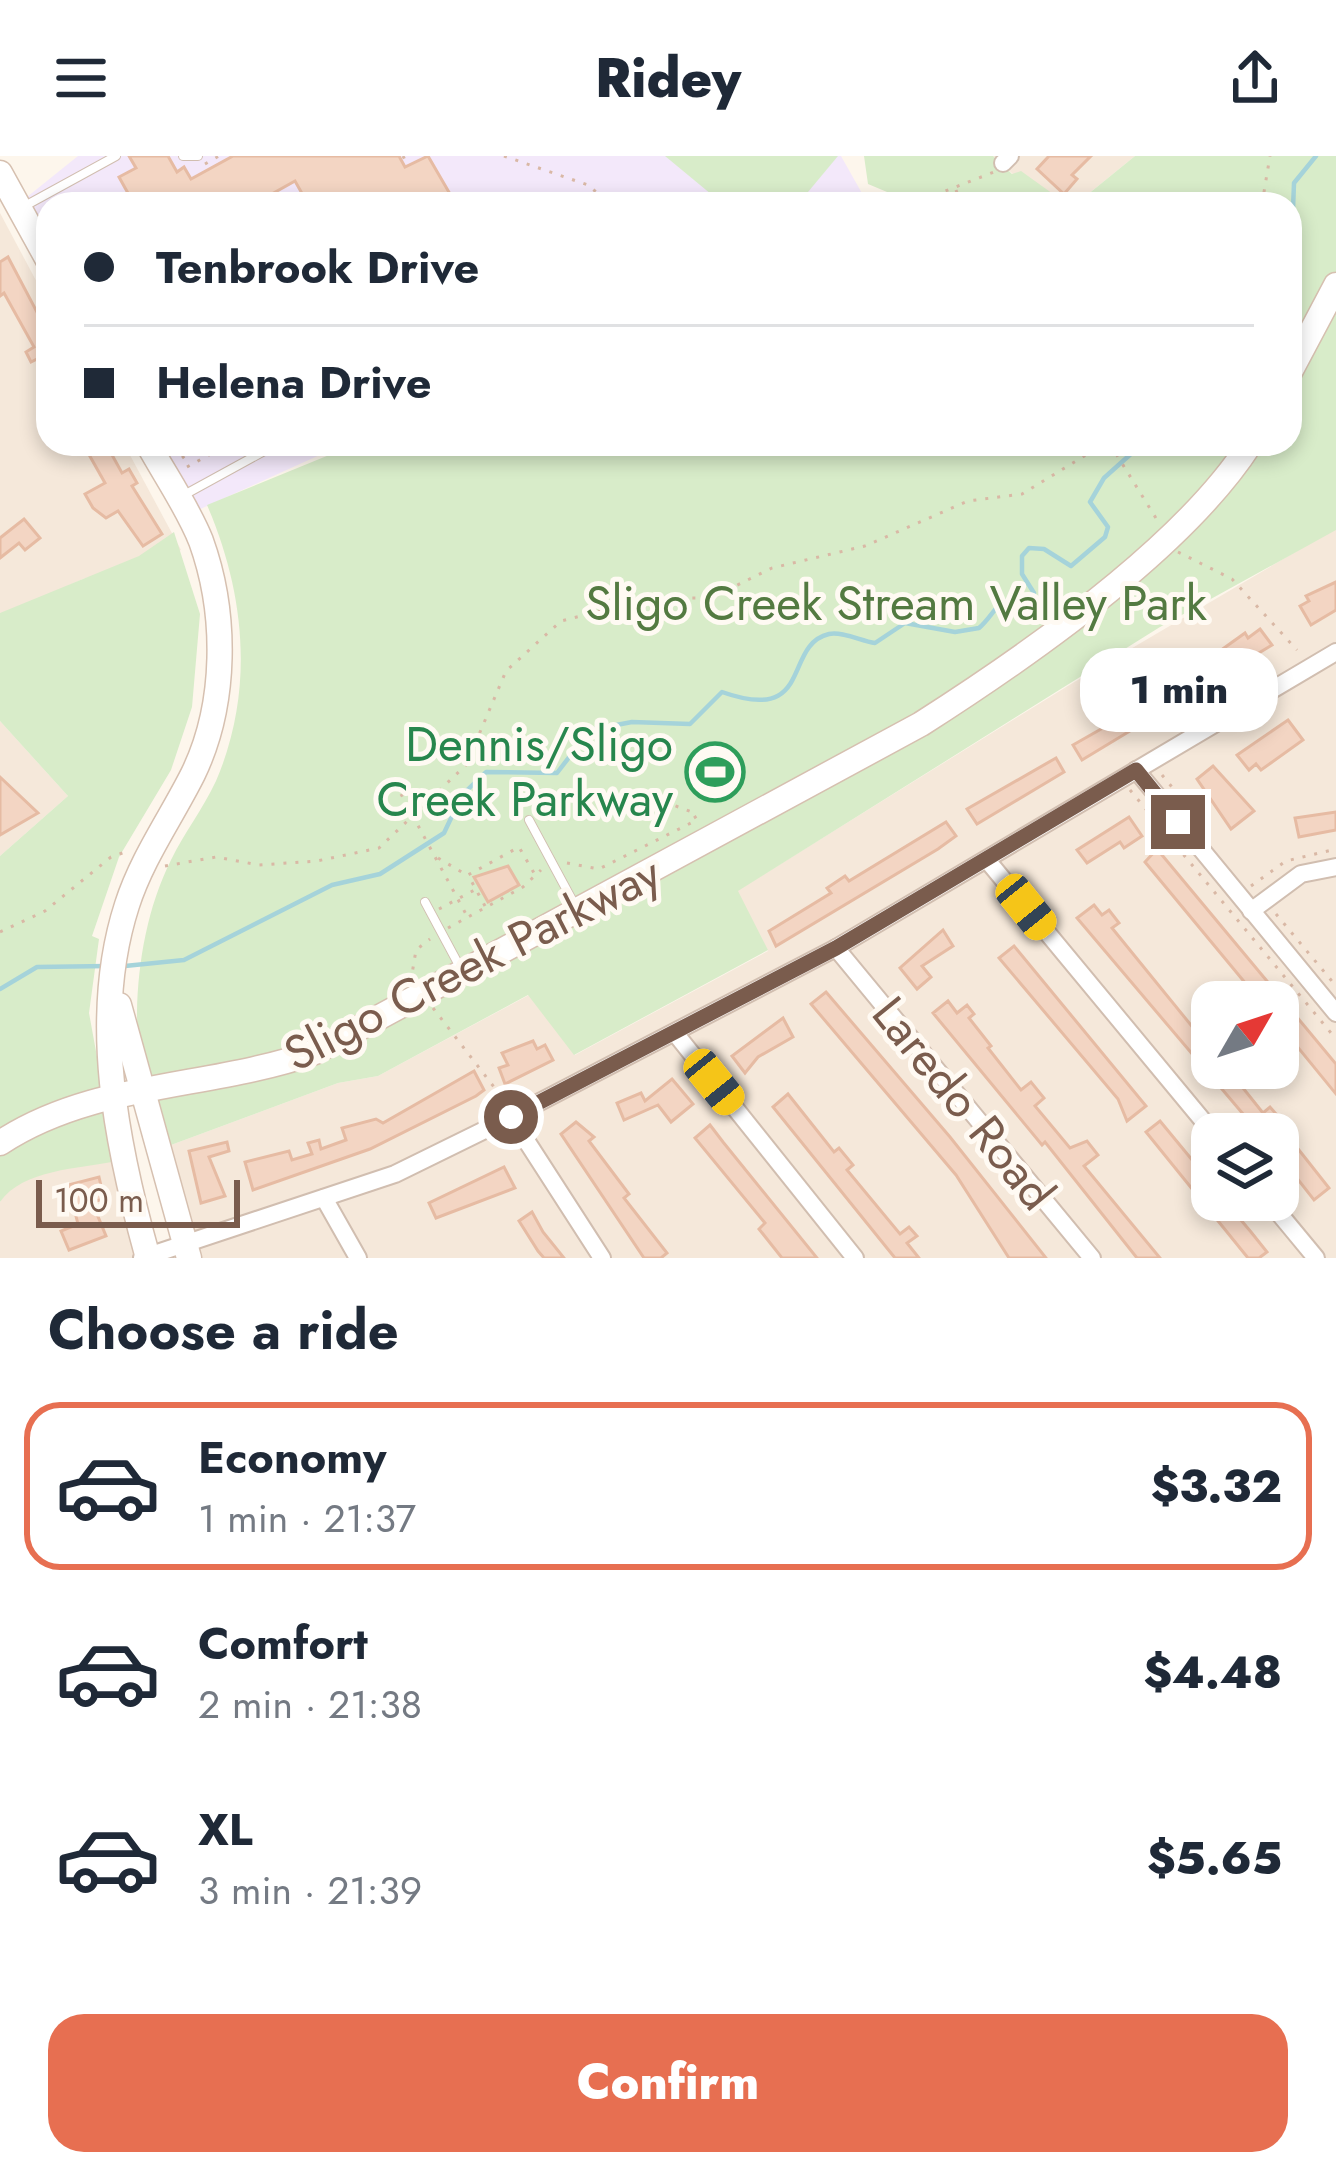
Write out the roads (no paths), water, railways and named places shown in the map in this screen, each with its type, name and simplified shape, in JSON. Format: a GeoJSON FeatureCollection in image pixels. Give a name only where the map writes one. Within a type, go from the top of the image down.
{"type":"FeatureCollection","features":[{"type":"Feature","properties":{"kind":"street"},"geometry":{"type":"LineString","coordinates":[[0,173],[36,238]]}},
{"type":"Feature","properties":{"kind":"street"},"geometry":{"type":"LineString","coordinates":[[1302,349],[1336,285]]}},
{"type":"Feature","properties":{"kind":"street"},"geometry":{"type":"LineString","coordinates":[[162,456],[200,539],[215,597],[218,680],[195,771],[146,859],[119,940],[112,1096],[146,1257],[187,1252],[395,1174],[508,1109],[675,1033],[836,948],[1333,658]]}},
{"type":"Feature","properties":{"kind":"street","name":"Sligo Creek Parkway"},"geometry":{"type":"LineString","coordinates":[[0,1143],[50,1115],[112,1096],[258,1072],[315,1052],[921,724],[982,685],[1174,534],[1216,494],[1242,456]]}},
{"type":"Feature","properties":{"kind":"street"},"geometry":{"type":"LineString","coordinates":[[1136,770],[1257,905],[1336,1013]]}},
{"type":"Feature","properties":{"kind":"street"},"geometry":{"type":"LineString","coordinates":[[986,860],[1197,1113]]}},
{"type":"Feature","properties":{"kind":"street"},"geometry":{"type":"LineString","coordinates":[[1257,905],[1301,874],[1336,867]]}},
{"type":"Feature","properties":{"kind":"street","name":"Laredo Road"},"geometry":{"type":"LineString","coordinates":[[836,948],[1092,1258]]}},
{"type":"Feature","properties":{"kind":"street"},"geometry":{"type":"LineString","coordinates":[[114,985],[187,1252]]}},
{"type":"Feature","properties":{"kind":"street"},"geometry":{"type":"LineString","coordinates":[[675,1033],[855,1258]]}},
{"type":"Feature","properties":{"kind":"street"},"geometry":{"type":"LineString","coordinates":[[508,1109],[602,1258]]}},
{"type":"Feature","properties":{"kind":"street"},"geometry":{"type":"LineString","coordinates":[[324,1198],[358,1258]]}},
{"type":"Feature","properties":{"kind":"street"},"geometry":{"type":"LineString","coordinates":[[1285,1221],[1316,1258]]}},
{"type":"Feature","properties":{"kind":"lane"},"geometry":{"type":"LineString","coordinates":[[51,192],[116,156]]}},
{"type":"Feature","properties":{"kind":"lane"},"geometry":{"type":"LineString","coordinates":[[183,156],[198,156]]}},
{"type":"Feature","properties":{"kind":"lane"},"geometry":{"type":"LineString","coordinates":[[20,209],[36,200]]}},
{"type":"Feature","properties":{"kind":"lane"},"geometry":{"type":"LineString","coordinates":[[178,498],[256,456]]}},
{"type":"Feature","properties":{"kind":"lane"},"geometry":{"type":"LineString","coordinates":[[529,820],[578,910]]}},
{"type":"Feature","properties":{"kind":"lane"},"geometry":{"type":"LineString","coordinates":[[424,902],[463,972]]}},
{"type":"Feature","properties":{"kind":"waterway"},"geometry":{"type":"LineString","coordinates":[[1294,192],[1294,183],[1316,156]]}},
{"type":"Feature","properties":{"kind":"waterway"},"geometry":{"type":"LineString","coordinates":[[125,966],[184,960],[332,885],[380,874],[444,833],[462,795],[486,772],[557,773],[590,730],[632,722],[690,724],[722,692],[771,698],[784,691],[815,641],[829,634],[875,643],[905,623],[955,632],[979,628],[999,605],[1010,600],[1028,602],[1034,593],[1022,574],[1022,556],[1029,548],[1044,549],[1071,566],[1105,537],[1108,527],[1090,502],[1104,478],[1129,456]]}},
{"type":"Feature","properties":{"kind":"waterway"},"geometry":{"type":"LineString","coordinates":[[0,989],[37,967],[108,966]]}},
{"type":"Feature","properties":{"kind":"place","name":"Dennis/Sligo Creek Parkway"},"geometry":{"type":"Point","coordinates":[715,772]}},
{"type":"Feature","properties":{"kind":"park label","name":"Sligo Creek Stream Valley Park"},"geometry":{"type":"Point","coordinates":[896,603]}}]}
